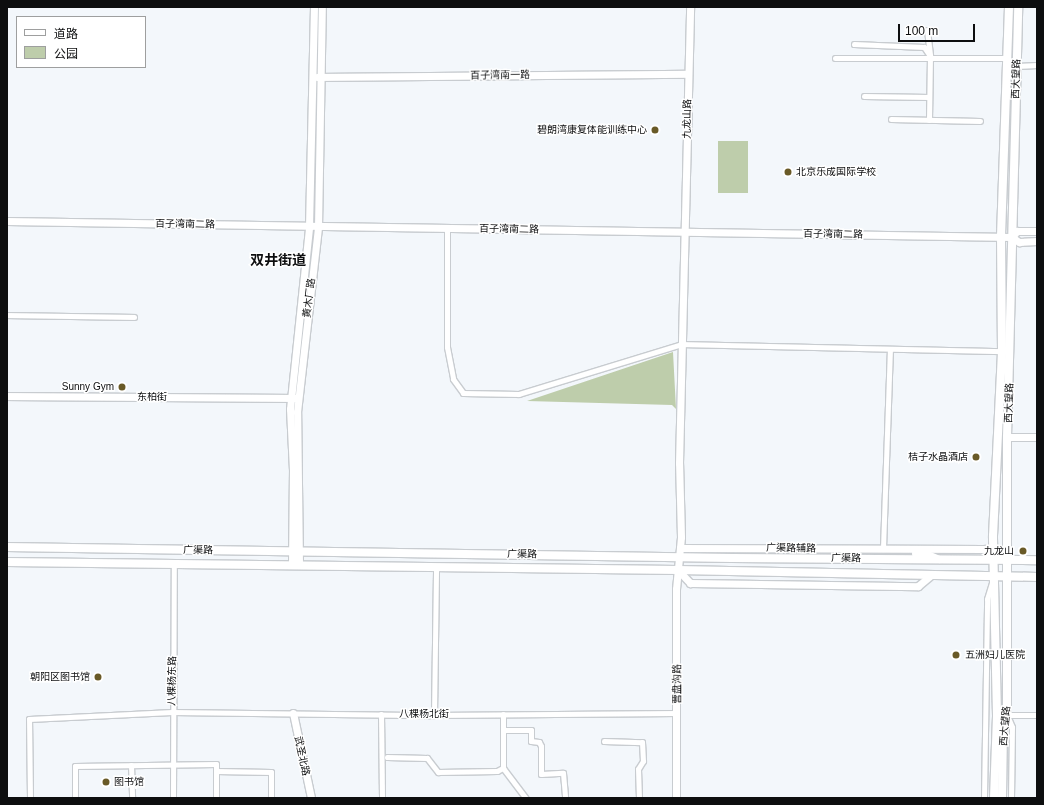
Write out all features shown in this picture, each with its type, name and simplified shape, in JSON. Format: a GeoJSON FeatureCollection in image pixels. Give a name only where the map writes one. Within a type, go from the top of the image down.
{"type":"FeatureCollection","features":[{"type":"Feature","properties":{"kind":"main road","name":"西大望路"},"geometry":{"type":"LineString","coordinates":[[994,798],[997,715],[994,559],[1002,351],[1001,236],[1009,7]]}},
{"type":"Feature","properties":{"kind":"main road","name":"西大望路"},"geometry":{"type":"LineString","coordinates":[[1002,798],[1004,728],[1007,715],[1007,437],[1012,320],[1012,237],[1018,7]]}},
{"type":"Feature","properties":{"kind":"main road","name":"广渠路"},"geometry":{"type":"LineString","coordinates":[[7,547],[679,557],[1037,560]]}},
{"type":"Feature","properties":{"kind":"main road","name":"广渠路"},"geometry":{"type":"LineString","coordinates":[[7,562],[678,570],[1037,577]]}},
{"type":"Feature","properties":{"kind":"street","name":"黄木厂路"},"geometry":{"type":"LineString","coordinates":[[295,565],[294,398],[309,227],[314,7]]}},
{"type":"Feature","properties":{"kind":"street","name":"黄木厂路"},"geometry":{"type":"LineString","coordinates":[[294,398],[318,227],[322,7]]}},
{"type":"Feature","properties":{"kind":"street","name":"九龙山路"},"geometry":{"type":"LineString","coordinates":[[682,344],[690,7]]}},
{"type":"Feature","properties":{"kind":"street"},"geometry":{"type":"LineString","coordinates":[[927,30],[930,56],[929,120]]}},
{"type":"Feature","properties":{"kind":"street"},"geometry":{"type":"LineString","coordinates":[[854,44],[924,47],[930,56]]}},
{"type":"Feature","properties":{"kind":"street"},"geometry":{"type":"LineString","coordinates":[[835,58],[930,56],[1008,58]]}},
{"type":"Feature","properties":{"kind":"street"},"geometry":{"type":"LineString","coordinates":[[1017,66],[1037,65]]}},
{"type":"Feature","properties":{"kind":"street","name":"百子湾南一路"},"geometry":{"type":"LineString","coordinates":[[312,77],[688,74]]}},
{"type":"Feature","properties":{"kind":"street"},"geometry":{"type":"LineString","coordinates":[[864,96],[929,97]]}},
{"type":"Feature","properties":{"kind":"street"},"geometry":{"type":"LineString","coordinates":[[891,119],[980,121]]}},
{"type":"Feature","properties":{"kind":"street","name":"百子湾南二路"},"geometry":{"type":"LineString","coordinates":[[7,221],[309,227],[1001,236],[1012,237],[1020,242],[1037,241]]}},
{"type":"Feature","properties":{"kind":"street"},"geometry":{"type":"LineString","coordinates":[[446,228],[447,347],[453,379],[463,393],[519,394],[682,344],[1002,351]]}},
{"type":"Feature","properties":{"kind":"street"},"geometry":{"type":"LineString","coordinates":[[1012,237],[1018,231],[1037,231]]}},
{"type":"Feature","properties":{"kind":"street"},"geometry":{"type":"LineString","coordinates":[[7,315],[134,318]]}},
{"type":"Feature","properties":{"kind":"street","name":"营盘沟路"},"geometry":{"type":"LineString","coordinates":[[676,798],[682,344]]}},
{"type":"Feature","properties":{"kind":"street"},"geometry":{"type":"LineString","coordinates":[[883,548],[890,349]]}},
{"type":"Feature","properties":{"kind":"street","name":"东柏街"},"geometry":{"type":"LineString","coordinates":[[7,396],[294,398]]}},
{"type":"Feature","properties":{"kind":"street"},"geometry":{"type":"LineString","coordinates":[[1007,437],[1037,437]]}},
{"type":"Feature","properties":{"kind":"street","name":"广渠路辅路"},"geometry":{"type":"LineString","coordinates":[[680,548],[985,549],[994,559]]}},
{"type":"Feature","properties":{"kind":"street"},"geometry":{"type":"LineString","coordinates":[[899,548],[940,559]]}},
{"type":"Feature","properties":{"kind":"street","name":"八棵杨东路"},"geometry":{"type":"LineString","coordinates":[[173,798],[172,712],[174,564]]}},
{"type":"Feature","properties":{"kind":"street"},"geometry":{"type":"LineString","coordinates":[[434,715],[436,567]]}},
{"type":"Feature","properties":{"kind":"street"},"geometry":{"type":"LineString","coordinates":[[678,570],[690,583],[918,586],[930,575]]}},
{"type":"Feature","properties":{"kind":"street"},"geometry":{"type":"LineString","coordinates":[[984,798],[987,599],[994,577]]}},
{"type":"Feature","properties":{"kind":"street","name":"八棵杨北街"},"geometry":{"type":"LineString","coordinates":[[30,798],[29,719],[172,712],[434,715],[677,713]]}},
{"type":"Feature","properties":{"kind":"street","name":"武圣北路"},"geometry":{"type":"LineString","coordinates":[[293,714],[311,798]]}},
{"type":"Feature","properties":{"kind":"street"},"geometry":{"type":"LineString","coordinates":[[381,714],[382,798]]}},
{"type":"Feature","properties":{"kind":"street"},"geometry":{"type":"LineString","coordinates":[[503,714],[503,768],[526,798]]}},
{"type":"Feature","properties":{"kind":"street"},"geometry":{"type":"LineString","coordinates":[[1011,798],[1012,727],[1007,715],[1037,715]]}},
{"type":"Feature","properties":{"kind":"street"},"geometry":{"type":"LineString","coordinates":[[503,730],[531,730],[531,740],[539,742],[542,746],[542,774],[563,773],[565,798]]}},
{"type":"Feature","properties":{"kind":"street"},"geometry":{"type":"LineString","coordinates":[[604,741],[642,742],[643,761],[638,769],[639,798]]}},
{"type":"Feature","properties":{"kind":"street"},"geometry":{"type":"LineString","coordinates":[[387,757],[427,758],[438,772],[497,771],[503,768]]}},
{"type":"Feature","properties":{"kind":"street"},"geometry":{"type":"LineString","coordinates":[[75,798],[75,766],[172,764],[216,764],[216,798]]}},
{"type":"Feature","properties":{"kind":"street"},"geometry":{"type":"LineString","coordinates":[[131,765],[132,798]]}},
{"type":"Feature","properties":{"kind":"street"},"geometry":{"type":"LineString","coordinates":[[216,771],[271,772],[271,798]]}},
{"type":"Feature","properties":{"kind":"green space"},"geometry":{"type":"Polygon","coordinates":[[[718,141],[748,141],[748,193],[718,193],[718,141]]]}},
{"type":"Feature","properties":{"kind":"green space"},"geometry":{"type":"Polygon","coordinates":[[[673,352],[676,409],[672,405],[527,401],[673,352]]]}},
{"type":"Feature","properties":{"kind":"place","name":"碧朗湾康复体能训练中心"},"geometry":{"type":"Point","coordinates":[655,130]}},
{"type":"Feature","properties":{"kind":"place","name":"北京乐成国际学校"},"geometry":{"type":"Point","coordinates":[788,172]}},
{"type":"Feature","properties":{"kind":"place","name":"Sunny Gym"},"geometry":{"type":"Point","coordinates":[122,387]}},
{"type":"Feature","properties":{"kind":"place","name":"桔子水晶酒店"},"geometry":{"type":"Point","coordinates":[976,457]}},
{"type":"Feature","properties":{"kind":"place","name":"九龙山"},"geometry":{"type":"Point","coordinates":[1023,551]}},
{"type":"Feature","properties":{"kind":"place","name":"五洲妇儿医院"},"geometry":{"type":"Point","coordinates":[956,655]}},
{"type":"Feature","properties":{"kind":"place","name":"朝阳区图书馆"},"geometry":{"type":"Point","coordinates":[98,677]}},
{"type":"Feature","properties":{"kind":"place","name":"图书馆"},"geometry":{"type":"Point","coordinates":[106,782]}},
{"type":"Feature","properties":{"kind":"district","name":"双井街道"},"geometry":{"type":"Point","coordinates":[278,260]}}]}
